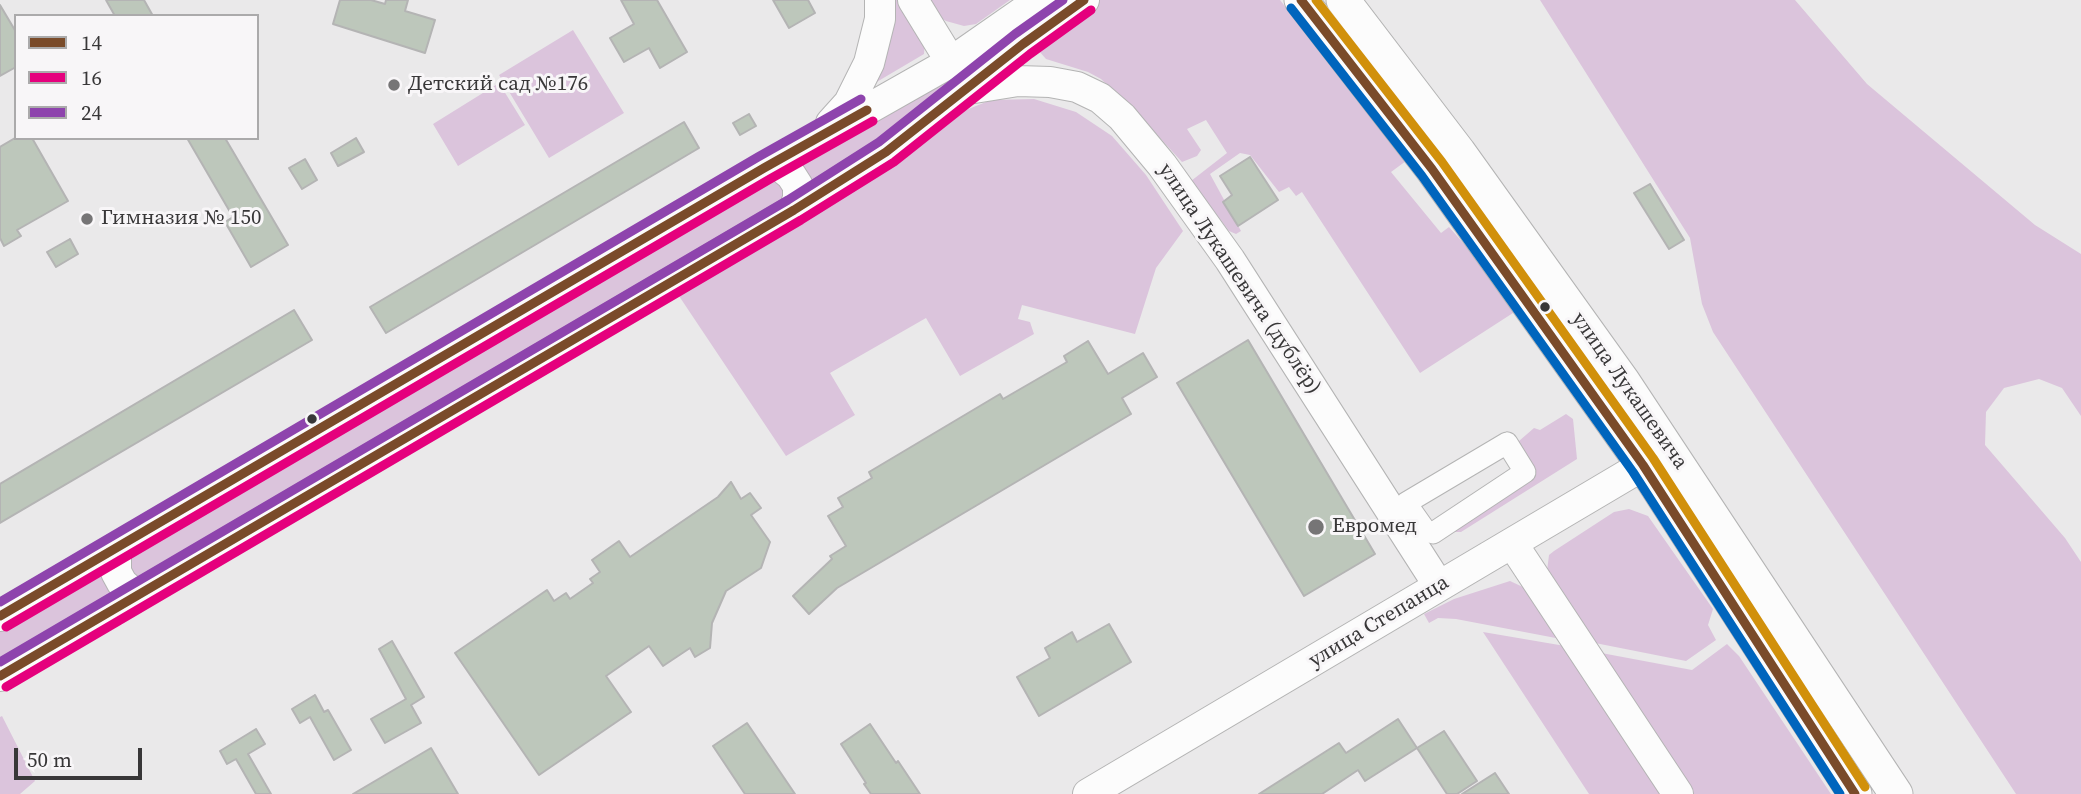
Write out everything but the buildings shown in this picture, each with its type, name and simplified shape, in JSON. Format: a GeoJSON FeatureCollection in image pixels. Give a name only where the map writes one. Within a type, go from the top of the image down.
{"type":"FeatureCollection","features":[{"type":"Feature","properties":{"kind":"main road"},"geometry":{"type":"LineString","coordinates":[[820,136],[849,103],[869,63],[880,19],[880,0]]}},
{"type":"Feature","properties":{"kind":"main road"},"geometry":{"type":"LineString","coordinates":[[913,0],[951,62]]}},
{"type":"Feature","properties":{"kind":"main road"},"geometry":{"type":"LineString","coordinates":[[0,616],[769,165],[951,62],[1040,0]]}},
{"type":"Feature","properties":{"kind":"main road"},"geometry":{"type":"LineString","coordinates":[[0,676],[794,210],[886,152],[1023,44],[1084,0]]}},
{"type":"Feature","properties":{"kind":"main road","name":"улица Лукашевича"},"geometry":{"type":"LineString","coordinates":[[1301,0],[1657,457],[1896,794]]}},
{"type":"Feature","properties":{"kind":"main road","name":"улица Лукашевича"},"geometry":{"type":"LineString","coordinates":[[1343,0],[1460,152],[1657,457],[1855,794]]}},
{"type":"Feature","properties":{"kind":"main road"},"geometry":{"type":"LineString","coordinates":[[1023,44],[1029,67],[1050,82]]}},
{"type":"Feature","properties":{"kind":"main road","name":"улица Лукашевича (дублёр)"},"geometry":{"type":"LineString","coordinates":[[966,89],[1018,81],[1050,82],[1077,87],[1100,98],[1122,117],[1162,164],[1230,260],[1439,586]]}},
{"type":"Feature","properties":{"kind":"main road"},"geometry":{"type":"LineString","coordinates":[[769,165],[781,167],[792,175],[798,186],[794,210]]}},
{"type":"Feature","properties":{"kind":"main road","name":"улица Степанца"},"geometry":{"type":"LineString","coordinates":[[1088,794],[1657,457]]}},
{"type":"Feature","properties":{"kind":"main road"},"geometry":{"type":"LineString","coordinates":[[1512,543],[1678,794]]}},
{"type":"Feature","properties":{"kind":"main road"},"geometry":{"type":"LineString","coordinates":[[116,548],[114,561],[122,583],[140,594]]}},
{"type":"Feature","properties":{"kind":"street"},"geometry":{"type":"LineString","coordinates":[[1507,443],[1525,472],[1433,533],[1425,530],[1406,503],[1507,443]]}},
{"type":"Feature","properties":{"kind":"shaded area"},"geometry":{"type":"Polygon","coordinates":[[[891,0],[905,0],[925,38],[924,54],[858,93],[891,0]]]}},
{"type":"Feature","properties":{"kind":"shaded area"},"geometry":{"type":"Polygon","coordinates":[[[928,0],[1010,0],[976,24],[964,26],[938,16],[928,0]]]}},
{"type":"Feature","properties":{"kind":"shaded area"},"geometry":{"type":"Polygon","coordinates":[[[1054,0],[1071,0],[882,142],[0,665],[0,632],[766,180],[1054,0]]]}},
{"type":"Feature","properties":{"kind":"shaded area"},"geometry":{"type":"Polygon","coordinates":[[[1093,0],[1280,0],[1406,161],[1391,172],[1441,233],[1449,227],[1481,263],[1515,310],[1513,313],[1420,373],[1302,192],[1296,196],[1289,187],[1279,192],[1250,155],[1240,153],[1210,174],[1241,231],[1236,234],[1229,231],[1191,181],[1227,153],[1206,120],[1187,129],[1201,150],[1197,156],[1182,162],[1101,79],[1088,72],[1046,59],[1039,51],[1040,44],[1093,0]]]}},
{"type":"Feature","properties":{"kind":"shaded area"},"geometry":{"type":"Polygon","coordinates":[[[1540,0],[1795,0],[1867,84],[2035,225],[2081,254],[2081,416],[2062,388],[2039,379],[2004,388],[1986,412],[1985,445],[2065,538],[2081,562],[2081,794],[2016,794],[1713,332],[1702,304],[1690,238],[1540,0]]]}},
{"type":"Feature","properties":{"kind":"shaded area"},"geometry":{"type":"Polygon","coordinates":[[[573,30],[624,113],[549,158],[499,75],[573,30]]]}},
{"type":"Feature","properties":{"kind":"shaded area"},"geometry":{"type":"Polygon","coordinates":[[[499,83],[525,125],[458,166],[433,124],[499,83]]]}},
{"type":"Feature","properties":{"kind":"shaded area"},"geometry":{"type":"Polygon","coordinates":[[[1034,99],[1076,112],[1112,136],[1146,175],[1183,231],[1156,268],[1135,334],[1022,305],[1018,319],[1030,322],[1034,334],[960,376],[926,318],[830,373],[855,415],[786,456],[677,293],[956,114],[991,100],[1034,99]]]}},
{"type":"Feature","properties":{"kind":"shaded area"},"geometry":{"type":"Polygon","coordinates":[[[1566,414],[1573,419],[1577,459],[1461,532],[1443,532],[1524,472],[1510,447],[1534,428],[1540,430],[1566,414]]]}},
{"type":"Feature","properties":{"kind":"shaded area"},"geometry":{"type":"Polygon","coordinates":[[[1629,509],[1648,516],[1713,609],[1708,625],[1716,640],[1686,661],[1590,642],[1547,571],[1549,555],[1554,551],[1614,512],[1629,509]]]}},
{"type":"Feature","properties":{"kind":"shaded area"},"geometry":{"type":"Polygon","coordinates":[[[1510,581],[1525,588],[1561,639],[1456,619],[1438,618],[1429,623],[1424,614],[1454,599],[1510,581]]]}},
{"type":"Feature","properties":{"kind":"shaded area"},"geometry":{"type":"Polygon","coordinates":[[[1483,632],[1565,646],[1659,784],[1659,794],[1589,794],[1483,632]]]}},
{"type":"Feature","properties":{"kind":"shaded area"},"geometry":{"type":"Polygon","coordinates":[[[1727,644],[1739,656],[1831,794],[1690,794],[1596,652],[1692,670],[1727,644]]]}},
{"type":"Feature","properties":{"kind":"shaded area"},"geometry":{"type":"Polygon","coordinates":[[[2,716],[35,781],[20,794],[0,794],[2,716]]]}},
{"type":"Feature","properties":{"kind":"transit line","name":"24"},"geometry":{"type":"LineString","coordinates":[[0,662],[788,200],[879,142],[1015,34],[1063,0]]}},
{"type":"Feature","properties":{"kind":"transit line","name":"14"},"geometry":{"type":"LineString","coordinates":[[0,676],[794,210],[886,152],[1023,44],[1084,0]]}},
{"type":"Feature","properties":{"kind":"transit line","name":"14"},"geometry":{"type":"LineString","coordinates":[[1301,0],[1432,169],[1643,465],[1855,794]]}},
{"type":"Feature","properties":{"kind":"transit line"},"geometry":{"type":"LineString","coordinates":[[1316,0],[1442,162],[1653,458],[1865,787]]}},
{"type":"Feature","properties":{"kind":"transit line"},"geometry":{"type":"LineString","coordinates":[[1291,8],[1422,176],[1633,472],[1840,794]]}},
{"type":"Feature","properties":{"kind":"transit line","name":"16"},"geometry":{"type":"LineString","coordinates":[[6,687],[801,220],[894,162],[1030,54],[1091,10]]}},
{"type":"Feature","properties":{"kind":"transit line","name":"24"},"geometry":{"type":"LineString","coordinates":[[0,602],[861,99]]}},
{"type":"Feature","properties":{"kind":"transit line","name":"14"},"geometry":{"type":"LineString","coordinates":[[0,616],[867,110]]}},
{"type":"Feature","properties":{"kind":"transit line","name":"16"},"geometry":{"type":"LineString","coordinates":[[6,627],[873,121]]}},
{"type":"Feature","properties":{"kind":"place","name":"Детский сад №176"},"geometry":{"type":"Point","coordinates":[394,85]}},
{"type":"Feature","properties":{"kind":"place","name":"Гимназия № 150"},"geometry":{"type":"Point","coordinates":[87,219]}},
{"type":"Feature","properties":{"kind":"place","name":"Евромед"},"geometry":{"type":"Point","coordinates":[1316,527]}}]}
